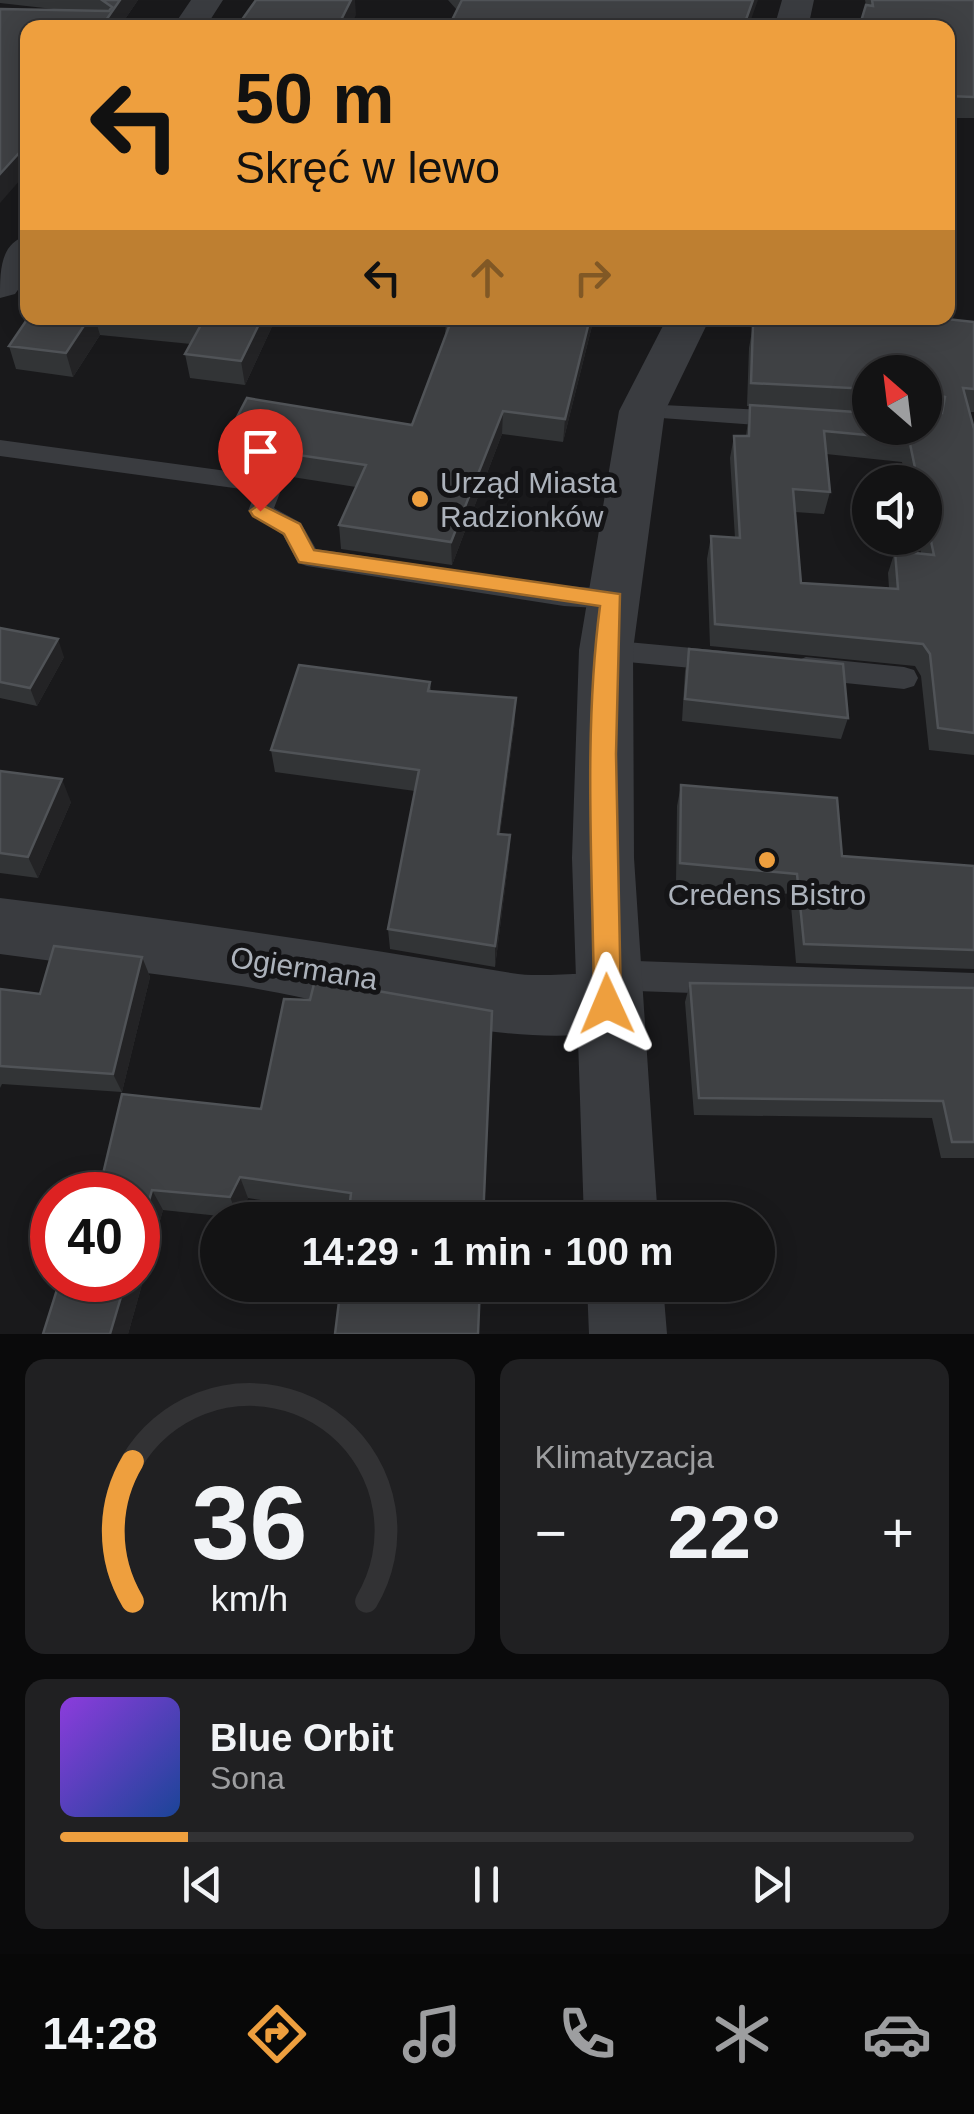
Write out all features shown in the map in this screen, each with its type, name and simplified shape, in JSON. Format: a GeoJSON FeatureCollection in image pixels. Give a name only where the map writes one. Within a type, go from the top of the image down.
{"type":"FeatureCollection","features":[{"type":"Feature","properties":{"kind":"street"},"geometry":{"type":"LineString","coordinates":[[0,285],[20,258]]}},
{"type":"Feature","properties":{"kind":"street"},"geometry":{"type":"LineString","coordinates":[[619,1202],[607,989],[609,625],[642,411],[685,325]]}},
{"type":"Feature","properties":{"kind":"street","name":"Ogiermana"},"geometry":{"type":"LineString","coordinates":[[0,926],[240,956],[520,1005],[607,989]]}},
{"type":"Feature","properties":{"kind":"street"},"geometry":{"type":"LineString","coordinates":[[625,1302],[628,1334]]}},
{"type":"Feature","properties":{"kind":"lane"},"geometry":{"type":"LineString","coordinates":[[642,411],[813,420]]}},
{"type":"Feature","properties":{"kind":"lane"},"geometry":{"type":"LineString","coordinates":[[0,448],[272,485],[260,511],[292,529],[307,557],[609,625],[761,664],[904,678]]}},
{"type":"Feature","properties":{"kind":"lane"},"geometry":{"type":"LineString","coordinates":[[607,989],[974,988]]}},
{"type":"Feature","properties":{"kind":"path"},"geometry":{"type":"LineString","coordinates":[[472,510],[567,524]]}},
{"type":"Feature","properties":{"kind":"building"},"geometry":{"type":"Polygon","coordinates":[[[102,0],[120,0],[106,20],[20,20],[20,152],[0,174],[0,9],[109,11],[112,7],[102,0]]]}},
{"type":"Feature","properties":{"kind":"building"},"geometry":{"type":"Polygon","coordinates":[[[256,0],[351,0],[341,20],[242,20],[256,0]]]}},
{"type":"Feature","properties":{"kind":"building"},"geometry":{"type":"Polygon","coordinates":[[[462,0],[753,0],[746,20],[452,20],[462,0]]]}},
{"type":"Feature","properties":{"kind":"building"},"geometry":{"type":"Polygon","coordinates":[[[872,0],[974,0],[974,97],[955,96],[955,20],[861,20],[866,5],[873,6],[872,0]]]}},
{"type":"Feature","properties":{"kind":"building"},"geometry":{"type":"Polygon","coordinates":[[[974,322],[974,389],[963,388],[974,429],[974,733],[938,728],[930,654],[923,644],[715,624],[711,536],[740,538],[734,436],[749,436],[750,405],[852,412],[852,434],[824,431],[830,492],[793,489],[801,583],[898,589],[895,555],[942,555],[942,465],[914,465],[910,445],[942,445],[942,355],[852,355],[852,388],[751,383],[753,325],[974,322]]]}},
{"type":"Feature","properties":{"kind":"building"},"geometry":{"type":"Polygon","coordinates":[[[23,325],[84,325],[66,353],[9,346],[23,325]]]}},
{"type":"Feature","properties":{"kind":"building"},"geometry":{"type":"Polygon","coordinates":[[[201,325],[259,325],[241,361],[185,354],[201,325]]]}},
{"type":"Feature","properties":{"kind":"building"},"geometry":{"type":"Polygon","coordinates":[[[450,325],[588,325],[565,419],[503,411],[451,542],[339,525],[366,465],[223,444],[247,398],[412,425],[450,325]]]}},
{"type":"Feature","properties":{"kind":"building"},"geometry":{"type":"Polygon","coordinates":[[[0,628],[58,639],[30,688],[0,682],[0,628]]]}},
{"type":"Feature","properties":{"kind":"building"},"geometry":{"type":"Polygon","coordinates":[[[689,649],[843,664],[848,718],[685,699],[689,649]]]}},
{"type":"Feature","properties":{"kind":"building"},"geometry":{"type":"Polygon","coordinates":[[[299,665],[430,682],[428,691],[516,698],[498,834],[510,835],[495,946],[388,929],[419,770],[271,750],[299,665]]]}},
{"type":"Feature","properties":{"kind":"building"},"geometry":{"type":"Polygon","coordinates":[[[0,771],[62,779],[28,857],[0,853],[0,771]]]}},
{"type":"Feature","properties":{"kind":"building"},"geometry":{"type":"Polygon","coordinates":[[[681,785],[837,798],[842,856],[974,866],[974,950],[804,944],[797,874],[680,863],[681,785]]]}},
{"type":"Feature","properties":{"kind":"building"},"geometry":{"type":"Polygon","coordinates":[[[54,946],[142,957],[113,1074],[0,1066],[0,989],[40,994],[54,946]]]}},
{"type":"Feature","properties":{"kind":"building"},"geometry":{"type":"Polygon","coordinates":[[[315,980],[492,1011],[484,1202],[350,1202],[351,1193],[240,1177],[230,1197],[160,1191],[160,1172],[103,1172],[122,1094],[261,1109],[284,999],[310,1000],[315,980]]]}},
{"type":"Feature","properties":{"kind":"building"},"geometry":{"type":"Polygon","coordinates":[[[690,983],[974,988],[974,1142],[952,1142],[943,1101],[699,1098],[690,983]]]}},
{"type":"Feature","properties":{"kind":"building"},"geometry":{"type":"Polygon","coordinates":[[[53,1302],[119,1302],[110,1334],[43,1334],[53,1302]]]}},
{"type":"Feature","properties":{"kind":"building"},"geometry":{"type":"Polygon","coordinates":[[[339,1302],[479,1302],[478,1334],[335,1334],[339,1302]]]}},
{"type":"Feature","properties":{"kind":"place","name":"Urząd Miasta Radzionków"},"geometry":{"type":"Point","coordinates":[420,499]}},
{"type":"Feature","properties":{"kind":"place","name":"Credens Bistro"},"geometry":{"type":"Point","coordinates":[767,860]}},
{"type":"Feature","properties":{"kind":"route"},"geometry":{"type":"LineString","coordinates":[[260,511],[292,529],[307,557],[612,600],[606,650],[604,754],[607,1004]]}}]}
